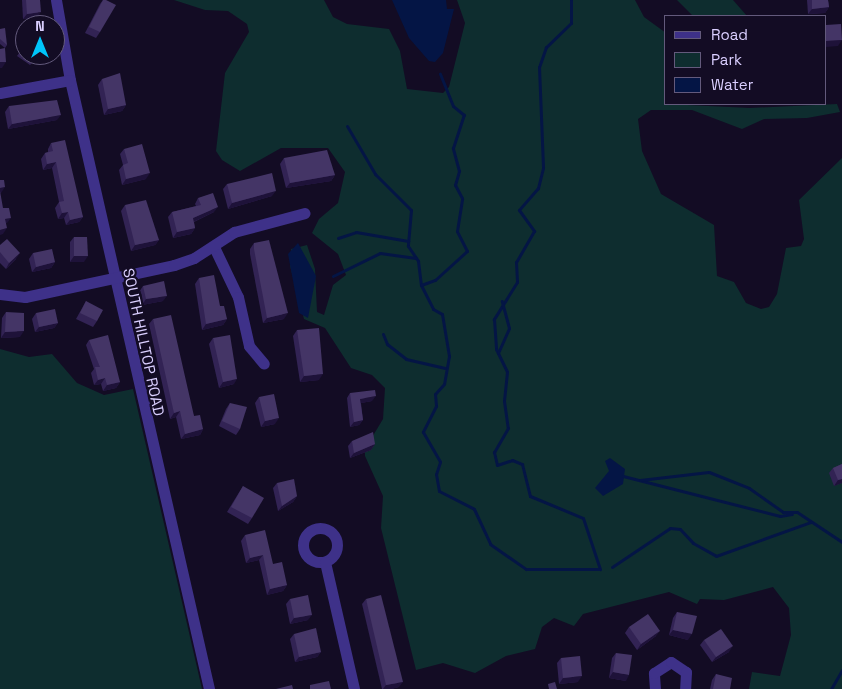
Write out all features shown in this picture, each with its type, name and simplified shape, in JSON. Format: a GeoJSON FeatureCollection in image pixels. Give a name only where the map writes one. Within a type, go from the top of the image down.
{"type":"FeatureCollection","features":[{"type":"Feature","properties":{"kind":"street","name":"SOUTH HILLTOP ROAD"},"geometry":{"type":"LineString","coordinates":[[56,0],[70,80],[209,689]]}},
{"type":"Feature","properties":{"kind":"street"},"geometry":{"type":"LineString","coordinates":[[0,93],[70,80]]}},
{"type":"Feature","properties":{"kind":"street"},"geometry":{"type":"LineString","coordinates":[[0,294],[25,297],[174,265],[214,246],[234,232],[305,213]]}},
{"type":"Feature","properties":{"kind":"street"},"geometry":{"type":"LineString","coordinates":[[214,246],[238,297],[249,346],[264,364]]}},
{"type":"Feature","properties":{"kind":"street"},"geometry":{"type":"LineString","coordinates":[[325,562],[354,689]]}},
{"type":"Feature","properties":{"kind":"street"},"geometry":{"type":"LineString","coordinates":[[656,689],[654,673],[671,662],[686,672],[685,689]]}},
{"type":"Feature","properties":{"kind":"green space"},"geometry":{"type":"Polygon","coordinates":[[[174,0],[324,0],[333,17],[347,24],[389,29],[400,51],[407,89],[443,93],[449,87],[465,23],[457,0],[635,0],[644,17],[664,32],[664,105],[750,108],[837,104],[840,112],[807,118],[764,119],[742,129],[692,110],[651,110],[638,119],[642,151],[661,194],[714,225],[717,276],[734,282],[746,303],[761,309],[769,307],[777,294],[786,248],[801,246],[804,239],[799,200],[842,158],[842,689],[749,689],[752,672],[780,676],[791,635],[789,608],[773,587],[724,600],[700,599],[697,604],[669,592],[583,614],[574,626],[554,618],[542,627],[535,649],[506,656],[475,673],[443,663],[416,670],[381,528],[383,496],[365,456],[365,449],[383,419],[385,388],[372,375],[351,368],[325,328],[304,319],[290,266],[291,249],[307,245],[315,269],[317,312],[324,315],[333,285],[346,275],[338,254],[312,233],[319,219],[338,203],[345,172],[328,148],[281,148],[240,171],[222,160],[216,151],[225,73],[249,32],[247,24],[228,11],[205,10],[174,0]]]}},
{"type":"Feature","properties":{"kind":"green space"},"geometry":{"type":"Polygon","coordinates":[[[677,0],[733,0],[746,15],[692,15],[677,0]]]}},
{"type":"Feature","properties":{"kind":"green space"},"geometry":{"type":"Polygon","coordinates":[[[0,349],[29,357],[52,354],[77,383],[104,395],[133,389],[202,689],[0,689],[0,349]]]}},
{"type":"Feature","properties":{"kind":"water"},"geometry":{"type":"Polygon","coordinates":[[[392,0],[446,0],[447,9],[454,9],[443,53],[435,62],[429,61],[409,38],[392,0]]]}},
{"type":"Feature","properties":{"kind":"water"},"geometry":{"type":"Polygon","coordinates":[[[298,243],[316,276],[308,318],[299,313],[288,254],[298,243]]]}},
{"type":"Feature","properties":{"kind":"water"},"geometry":{"type":"Polygon","coordinates":[[[610,458],[625,469],[623,484],[603,496],[595,488],[609,471],[605,461],[610,458]]]}},
{"type":"Feature","properties":{"kind":"building"},"geometry":{"type":"Polygon","coordinates":[[[26,0],[40,0],[41,12],[27,14],[26,0]]]}},
{"type":"Feature","properties":{"kind":"building"},"geometry":{"type":"Polygon","coordinates":[[[103,0],[116,5],[100,32],[89,27],[103,0]]]}},
{"type":"Feature","properties":{"kind":"building"},"geometry":{"type":"Polygon","coordinates":[[[812,0],[828,0],[829,7],[812,9],[812,0]]]}},
{"type":"Feature","properties":{"kind":"building"},"geometry":{"type":"Polygon","coordinates":[[[841,24],[842,40],[827,41],[827,25],[841,24]]]}},
{"type":"Feature","properties":{"kind":"building"},"geometry":{"type":"Polygon","coordinates":[[[5,28],[7,45],[0,39],[0,29],[5,28]]]}},
{"type":"Feature","properties":{"kind":"building"},"geometry":{"type":"Polygon","coordinates":[[[5,48],[6,62],[0,62],[0,49],[5,48]]]}},
{"type":"Feature","properties":{"kind":"building"},"geometry":{"type":"Polygon","coordinates":[[[120,73],[126,105],[108,109],[102,79],[120,73]]]}},
{"type":"Feature","properties":{"kind":"building"},"geometry":{"type":"Polygon","coordinates":[[[57,100],[61,115],[12,124],[9,106],[57,100]]]}},
{"type":"Feature","properties":{"kind":"building"},"geometry":{"type":"Polygon","coordinates":[[[65,140],[83,217],[70,220],[68,212],[62,213],[59,202],[64,201],[56,162],[47,164],[45,153],[53,151],[51,143],[65,140]]]}},
{"type":"Feature","properties":{"kind":"building"},"geometry":{"type":"Polygon","coordinates":[[[142,144],[150,173],[126,179],[123,165],[128,163],[124,149],[142,144]]]}},
{"type":"Feature","properties":{"kind":"building"},"geometry":{"type":"Polygon","coordinates":[[[327,150],[335,175],[290,183],[284,158],[327,150]]]}},
{"type":"Feature","properties":{"kind":"building"},"geometry":{"type":"Polygon","coordinates":[[[272,173],[276,191],[232,203],[227,184],[272,173]]]}},
{"type":"Feature","properties":{"kind":"building"},"geometry":{"type":"Polygon","coordinates":[[[0,180],[4,180],[5,187],[0,188],[0,180]]]}},
{"type":"Feature","properties":{"kind":"building"},"geometry":{"type":"Polygon","coordinates":[[[0,191],[3,208],[9,208],[11,218],[5,219],[7,228],[0,230],[0,191]]]}},
{"type":"Feature","properties":{"kind":"building"},"geometry":{"type":"Polygon","coordinates":[[[213,193],[218,207],[193,218],[195,228],[177,232],[172,212],[201,205],[198,198],[213,193]]]}},
{"type":"Feature","properties":{"kind":"building"},"geometry":{"type":"Polygon","coordinates":[[[146,200],[159,240],[135,245],[125,205],[146,200]]]}},
{"type":"Feature","properties":{"kind":"building"},"geometry":{"type":"Polygon","coordinates":[[[74,237],[87,237],[88,256],[74,256],[74,237]]]}},
{"type":"Feature","properties":{"kind":"building"},"geometry":{"type":"Polygon","coordinates":[[[7,239],[20,253],[9,263],[0,252],[0,245],[7,239]]]}},
{"type":"Feature","properties":{"kind":"building"},"geometry":{"type":"Polygon","coordinates":[[[269,240],[288,313],[267,318],[254,243],[269,240]]]}},
{"type":"Feature","properties":{"kind":"building"},"geometry":{"type":"Polygon","coordinates":[[[52,249],[55,262],[36,267],[33,253],[52,249]]]}},
{"type":"Feature","properties":{"kind":"building"},"geometry":{"type":"Polygon","coordinates":[[[214,275],[220,306],[224,306],[227,319],[206,324],[199,278],[214,275]]]}},
{"type":"Feature","properties":{"kind":"building"},"geometry":{"type":"Polygon","coordinates":[[[164,281],[167,296],[146,299],[143,286],[164,281]]]}},
{"type":"Feature","properties":{"kind":"building"},"geometry":{"type":"Polygon","coordinates":[[[86,301],[103,310],[97,321],[80,313],[86,301]]]}},
{"type":"Feature","properties":{"kind":"building"},"geometry":{"type":"Polygon","coordinates":[[[55,309],[58,323],[39,327],[36,313],[55,309]]]}},
{"type":"Feature","properties":{"kind":"building"},"geometry":{"type":"Polygon","coordinates":[[[6,312],[24,313],[24,331],[5,332],[6,312]]]}},
{"type":"Feature","properties":{"kind":"building"},"geometry":{"type":"Polygon","coordinates":[[[171,315],[194,416],[200,415],[203,429],[185,434],[180,411],[174,413],[153,319],[171,315]]]}},
{"type":"Feature","properties":{"kind":"building"},"geometry":{"type":"Polygon","coordinates":[[[319,328],[323,374],[304,376],[297,330],[319,328]]]}},
{"type":"Feature","properties":{"kind":"building"},"geometry":{"type":"Polygon","coordinates":[[[108,335],[120,382],[107,385],[105,378],[98,380],[95,367],[100,367],[89,340],[108,335]]]}},
{"type":"Feature","properties":{"kind":"building"},"geometry":{"type":"Polygon","coordinates":[[[230,335],[237,379],[223,382],[213,338],[230,335]]]}},
{"type":"Feature","properties":{"kind":"building"},"geometry":{"type":"Polygon","coordinates":[[[375,390],[376,396],[360,399],[363,420],[354,422],[350,393],[375,390]]]}},
{"type":"Feature","properties":{"kind":"building"},"geometry":{"type":"Polygon","coordinates":[[[274,394],[279,418],[265,421],[259,397],[274,394]]]}},
{"type":"Feature","properties":{"kind":"building"},"geometry":{"type":"Polygon","coordinates":[[[230,403],[247,407],[240,429],[222,421],[230,403]]]}},
{"type":"Feature","properties":{"kind":"building"},"geometry":{"type":"Polygon","coordinates":[[[373,432],[375,444],[354,453],[352,441],[373,432]]]}},
{"type":"Feature","properties":{"kind":"building"},"geometry":{"type":"Polygon","coordinates":[[[842,464],[842,479],[838,480],[833,468],[842,464]]]}},
{"type":"Feature","properties":{"kind":"building"},"geometry":{"type":"Polygon","coordinates":[[[294,479],[297,496],[282,506],[277,483],[294,479]]]}},
{"type":"Feature","properties":{"kind":"building"},"geometry":{"type":"Polygon","coordinates":[[[243,486],[264,498],[252,518],[231,507],[243,486]]]}},
{"type":"Feature","properties":{"kind":"building"},"geometry":{"type":"Polygon","coordinates":[[[265,530],[273,564],[282,562],[287,585],[270,589],[263,555],[250,558],[245,535],[265,530]]]}},
{"type":"Feature","properties":{"kind":"building"},"geometry":{"type":"Polygon","coordinates":[[[308,595],[312,615],[294,618],[290,599],[308,595]]]}},
{"type":"Feature","properties":{"kind":"building"},"geometry":{"type":"Polygon","coordinates":[[[381,595],[403,682],[386,685],[366,599],[381,595]]]}},
{"type":"Feature","properties":{"kind":"building"},"geometry":{"type":"Polygon","coordinates":[[[677,612],[697,616],[692,634],[673,630],[677,612]]]}},
{"type":"Feature","properties":{"kind":"building"},"geometry":{"type":"Polygon","coordinates":[[[648,614],[660,631],[641,644],[629,627],[648,614]]]}},
{"type":"Feature","properties":{"kind":"building"},"geometry":{"type":"Polygon","coordinates":[[[316,628],[321,652],[299,657],[294,634],[316,628]]]}},
{"type":"Feature","properties":{"kind":"building"},"geometry":{"type":"Polygon","coordinates":[[[721,629],[733,646],[716,657],[704,640],[721,629]]]}},
{"type":"Feature","properties":{"kind":"building"},"geometry":{"type":"Polygon","coordinates":[[[616,653],[632,655],[629,675],[613,672],[616,653]]]}},
{"type":"Feature","properties":{"kind":"building"},"geometry":{"type":"Polygon","coordinates":[[[580,656],[582,676],[563,678],[561,658],[580,656]]]}},
{"type":"Feature","properties":{"kind":"building"},"geometry":{"type":"Polygon","coordinates":[[[716,674],[732,678],[730,689],[713,689],[716,674]]]}},
{"type":"Feature","properties":{"kind":"building"},"geometry":{"type":"Polygon","coordinates":[[[329,681],[331,689],[310,689],[310,685],[329,681]]]}},
{"type":"Feature","properties":{"kind":"building"},"geometry":{"type":"Polygon","coordinates":[[[555,682],[557,689],[549,689],[548,684],[555,682]]]}},
{"type":"Feature","properties":{"kind":"building"},"geometry":{"type":"Polygon","coordinates":[[[292,685],[293,689],[276,689],[292,685]]]}},
{"type":"Feature","properties":{"kind":"waterway"},"geometry":{"type":"LineString","coordinates":[[571,0],[571,23],[546,47],[539,67],[543,168],[538,188],[519,210],[534,231],[516,262],[517,282],[494,319],[496,349],[507,372],[504,401],[508,428],[494,452],[497,465],[512,460],[522,464],[530,496],[583,518],[600,569]]}},
{"type":"Feature","properties":{"kind":"waterway"},"geometry":{"type":"LineString","coordinates":[[421,285],[435,280],[467,251],[457,231],[462,198],[455,185],[459,171],[453,148],[464,115],[453,106],[440,74]]}},
{"type":"Feature","properties":{"kind":"waterway"},"geometry":{"type":"LineString","coordinates":[[347,126],[375,174],[411,210],[408,246],[418,261],[421,285],[433,309],[442,314],[449,356],[444,384],[435,394],[436,406],[423,432],[440,462],[436,474],[439,491],[474,509],[490,544],[526,569],[599,569]]}},
{"type":"Feature","properties":{"kind":"waterway"},"geometry":{"type":"LineString","coordinates":[[338,238],[356,232],[408,241]]}},
{"type":"Feature","properties":{"kind":"waterway"},"geometry":{"type":"LineString","coordinates":[[333,276],[380,253],[416,258]]}},
{"type":"Feature","properties":{"kind":"waterway"},"geometry":{"type":"LineString","coordinates":[[498,353],[509,328],[502,301]]}},
{"type":"Feature","properties":{"kind":"waterway"},"geometry":{"type":"LineString","coordinates":[[383,334],[387,344],[406,359],[445,368]]}},
{"type":"Feature","properties":{"kind":"waterway"},"geometry":{"type":"LineString","coordinates":[[640,480],[709,472],[749,488],[783,512],[797,512],[842,542]]}},
{"type":"Feature","properties":{"kind":"waterway"},"geometry":{"type":"LineString","coordinates":[[623,476],[780,516],[792,514]]}},
{"type":"Feature","properties":{"kind":"waterway"},"geometry":{"type":"LineString","coordinates":[[612,567],[670,528],[680,529],[693,543],[716,556],[811,522]]}},
{"type":"Feature","properties":{"kind":"waterway"},"geometry":{"type":"LineString","coordinates":[[831,689],[842,670]]}}]}
